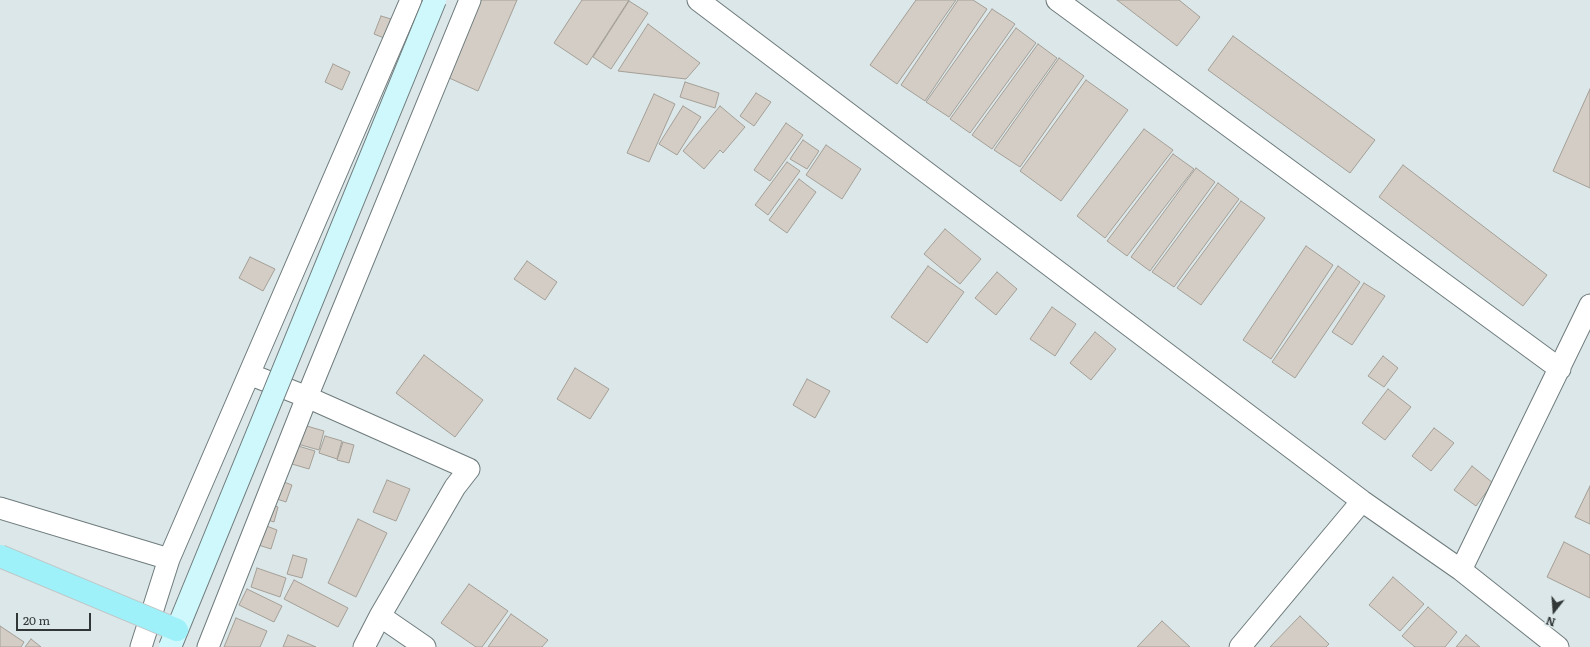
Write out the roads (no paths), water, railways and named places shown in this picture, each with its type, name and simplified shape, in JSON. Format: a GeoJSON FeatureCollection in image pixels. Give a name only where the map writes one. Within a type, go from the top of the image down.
{"type":"FeatureCollection","features":[{"type":"Feature","properties":{"kind":"main road"},"geometry":{"type":"LineString","coordinates":[[0,556],[174,638],[434,0]]}},
{"type":"Feature","properties":{"kind":"street"},"geometry":{"type":"LineString","coordinates":[[141,647],[169,559],[411,0]]}},
{"type":"Feature","properties":{"kind":"street"},"geometry":{"type":"LineString","coordinates":[[208,647],[307,397],[470,0]]}},
{"type":"Feature","properties":{"kind":"street"},"geometry":{"type":"LineString","coordinates":[[698,0],[1362,500],[1461,570],[1558,647]]}},
{"type":"Feature","properties":{"kind":"street"},"geometry":{"type":"LineString","coordinates":[[1057,0],[1560,369]]}},
{"type":"Feature","properties":{"kind":"street"},"geometry":{"type":"LineString","coordinates":[[1461,570],[1590,305]]}},
{"type":"Feature","properties":{"kind":"street"},"geometry":{"type":"LineString","coordinates":[[249,374],[307,397],[469,468],[455,487],[380,616],[364,647]]}},
{"type":"Feature","properties":{"kind":"street"},"geometry":{"type":"LineString","coordinates":[[1240,647],[1362,500]]}},
{"type":"Feature","properties":{"kind":"street"},"geometry":{"type":"LineString","coordinates":[[0,508],[169,559]]}},
{"type":"Feature","properties":{"kind":"street"},"geometry":{"type":"LineString","coordinates":[[380,616],[425,647]]}}]}
